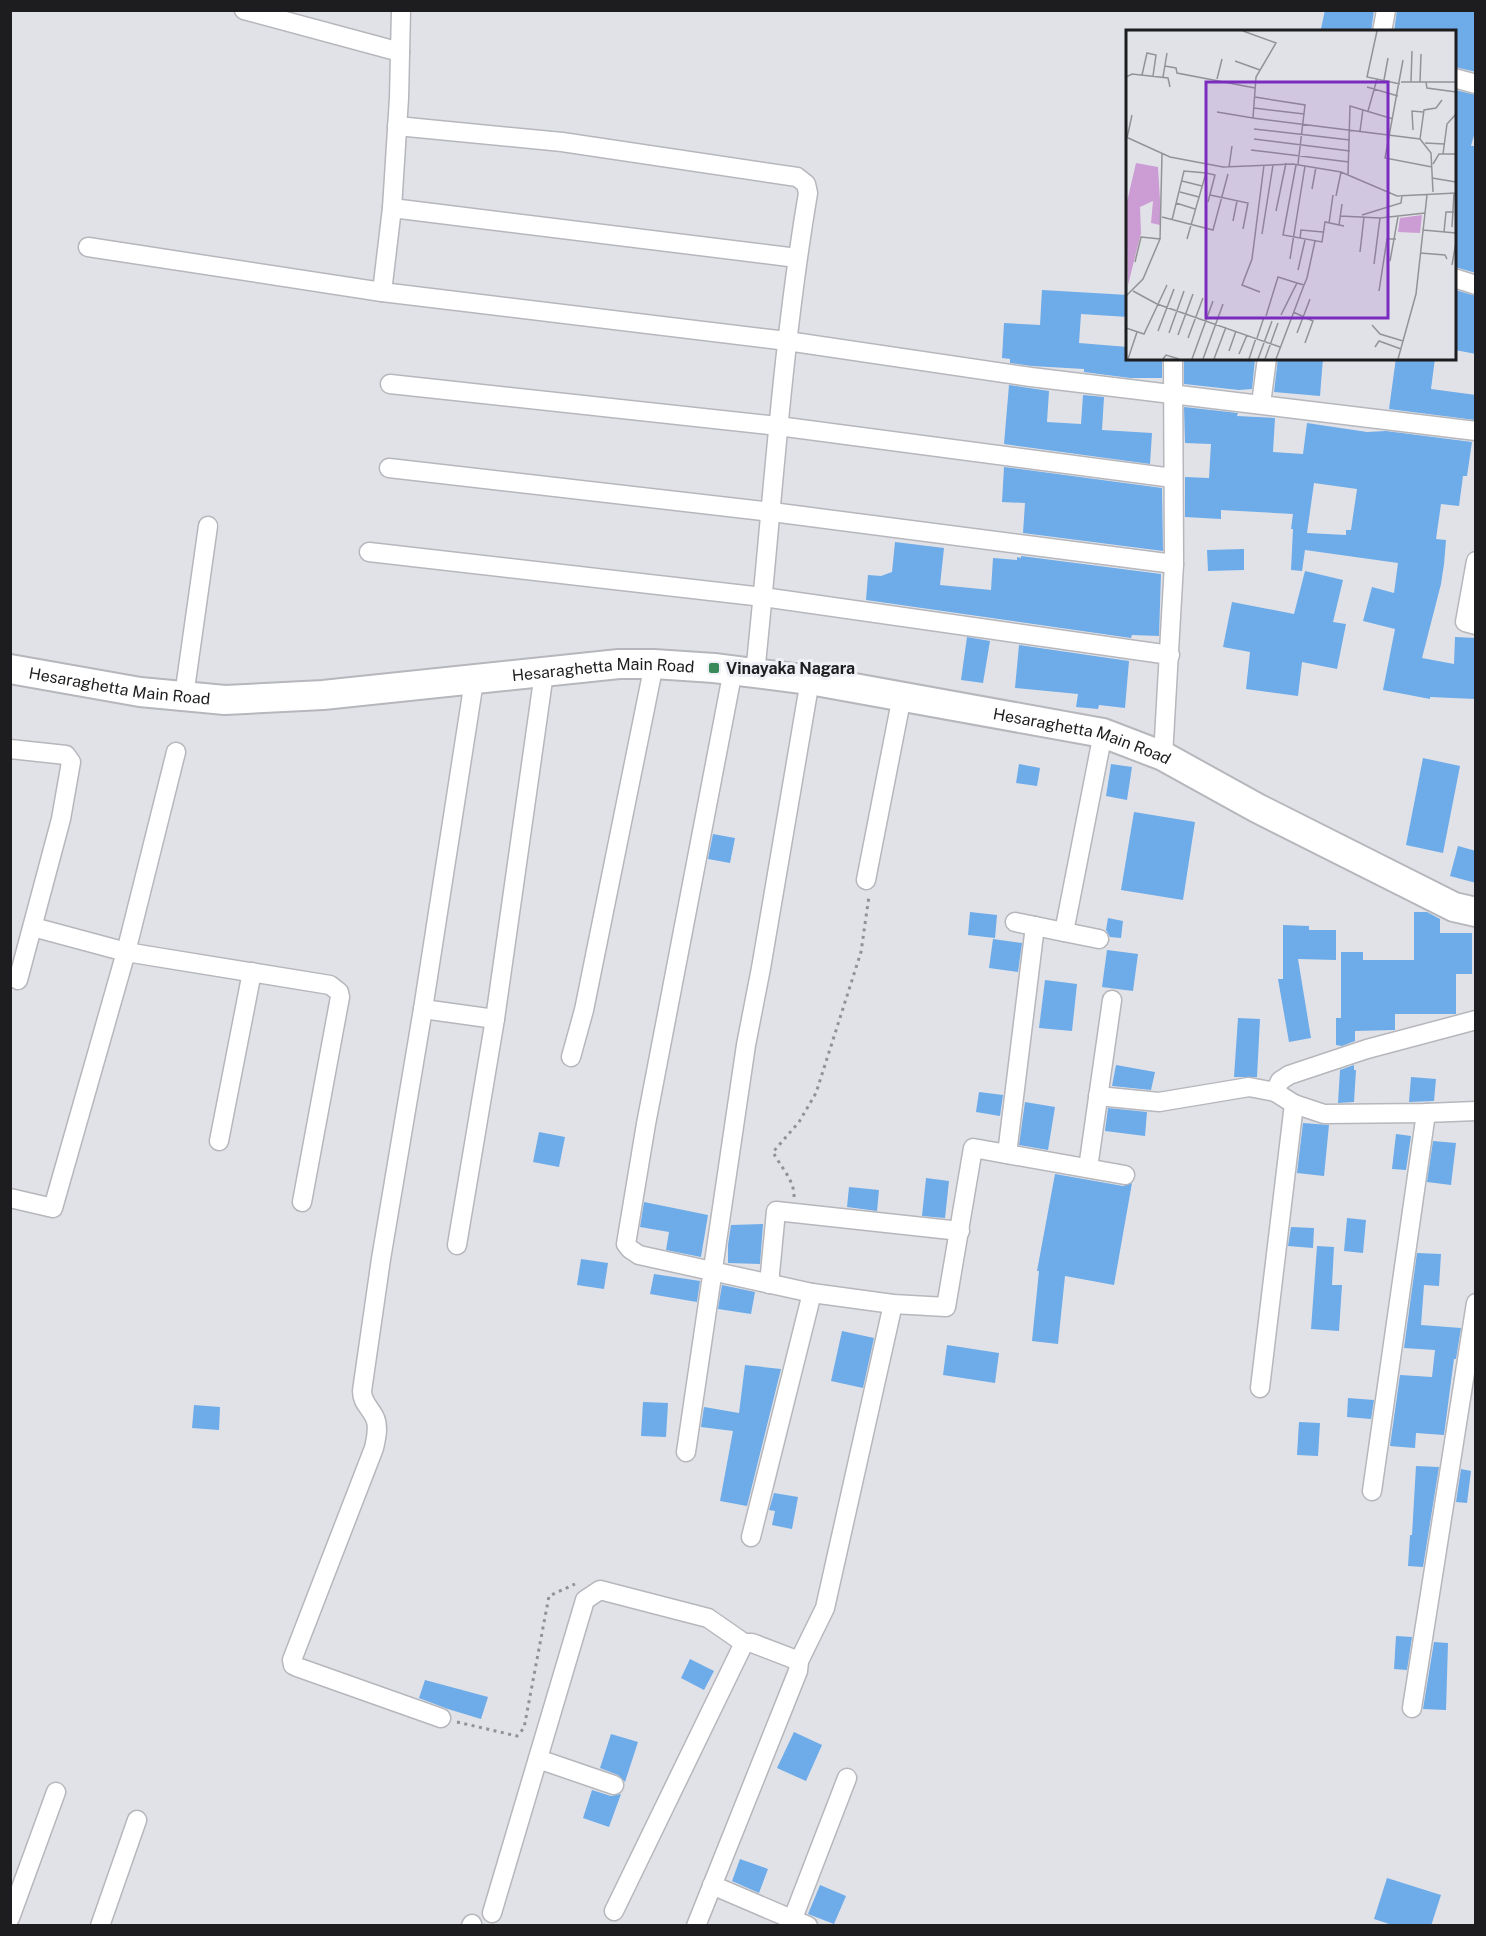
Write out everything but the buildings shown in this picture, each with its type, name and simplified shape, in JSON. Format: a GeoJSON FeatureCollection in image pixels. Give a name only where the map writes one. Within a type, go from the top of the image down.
{"type":"FeatureCollection","features":[{"type":"Feature","properties":{"kind":"main road","name":"Hesaraghetta Main Road"},"geometry":{"type":"LineString","coordinates":[[10,669],[140,692],[225,700],[323,695],[474,681],[619,664],[654,664],[810,680],[1103,733],[1163,756],[1257,808],[1454,907],[1476,912]]}},
{"type":"Feature","properties":{"kind":"street"},"geometry":{"type":"LineString","coordinates":[[244,10],[400,52]]}},
{"type":"Feature","properties":{"kind":"street"},"geometry":{"type":"LineString","coordinates":[[382,292],[392,208],[401,10]]}},
{"type":"Feature","properties":{"kind":"street"},"geometry":{"type":"LineString","coordinates":[[1382,30],[1386,10]]}},
{"type":"Feature","properties":{"kind":"street"},"geometry":{"type":"LineString","coordinates":[[1456,78],[1476,84]]}},
{"type":"Feature","properties":{"kind":"street"},"geometry":{"type":"LineString","coordinates":[[397,126],[562,142],[797,177],[806,184],[808,193],[787,341],[763,597],[744,672],[646,1124],[626,1244],[639,1255],[812,1293],[892,1304],[946,1307],[973,1148],[1125,1175]]}},
{"type":"Feature","properties":{"kind":"street"},"geometry":{"type":"LineString","coordinates":[[392,208],[797,258]]}},
{"type":"Feature","properties":{"kind":"street"},"geometry":{"type":"LineString","coordinates":[[88,247],[382,292],[787,341],[1031,377],[1476,431]]}},
{"type":"Feature","properties":{"kind":"street"},"geometry":{"type":"LineString","coordinates":[[1456,278],[1476,285]]}},
{"type":"Feature","properties":{"kind":"street"},"geometry":{"type":"LineString","coordinates":[[1163,756],[1174,564],[1173,360]]}},
{"type":"Feature","properties":{"kind":"street"},"geometry":{"type":"LineString","coordinates":[[1262,404],[1267,360]]}},
{"type":"Feature","properties":{"kind":"street"},"geometry":{"type":"LineString","coordinates":[[390,384],[778,426],[1173,478]]}},
{"type":"Feature","properties":{"kind":"street"},"geometry":{"type":"LineString","coordinates":[[389,468],[772,512],[1174,564]]}},
{"type":"Feature","properties":{"kind":"street"},"geometry":{"type":"LineString","coordinates":[[184,696],[208,526]]}},
{"type":"Feature","properties":{"kind":"street"},"geometry":{"type":"LineString","coordinates":[[369,552],[763,597],[1170,655]]}},
{"type":"Feature","properties":{"kind":"street"},"geometry":{"type":"LineString","coordinates":[[1476,561],[1465,622],[1476,625]]}},
{"type":"Feature","properties":{"kind":"street"},"geometry":{"type":"LineString","coordinates":[[570,1057],[584,1010],[654,664]]}},
{"type":"Feature","properties":{"kind":"street"},"geometry":{"type":"LineString","coordinates":[[457,1245],[495,1019],[544,673]]}},
{"type":"Feature","properties":{"kind":"street"},"geometry":{"type":"LineString","coordinates":[[686,1452],[746,1045],[810,680]]}},
{"type":"Feature","properties":{"kind":"street"},"geometry":{"type":"LineString","coordinates":[[441,1718],[297,1667],[293,1665],[292,1660],[374,1448],[376,1419],[362,1399],[362,1391],[381,1259],[474,681]]}},
{"type":"Feature","properties":{"kind":"street"},"geometry":{"type":"LineString","coordinates":[[866,880],[902,696]]}},
{"type":"Feature","properties":{"kind":"street"},"geometry":{"type":"LineString","coordinates":[[1064,932],[1103,733]]}},
{"type":"Feature","properties":{"kind":"street"},"geometry":{"type":"LineString","coordinates":[[10,749],[66,756],[71,762],[61,819],[18,980]]}},
{"type":"Feature","properties":{"kind":"street"},"geometry":{"type":"LineString","coordinates":[[10,1198],[53,1208],[126,952],[176,752]]}},
{"type":"Feature","properties":{"kind":"street"},"geometry":{"type":"LineString","coordinates":[[1015,922],[1099,939]]}},
{"type":"Feature","properties":{"kind":"street"},"geometry":{"type":"LineString","coordinates":[[1007,1154],[1035,926]]}},
{"type":"Feature","properties":{"kind":"street"},"geometry":{"type":"LineString","coordinates":[[33,927],[126,952],[330,985],[339,992],[340,997],[302,1203]]}},
{"type":"Feature","properties":{"kind":"street"},"geometry":{"type":"LineString","coordinates":[[219,1141],[252,972]]}},
{"type":"Feature","properties":{"kind":"street"},"geometry":{"type":"LineString","coordinates":[[1088,1168],[1112,1000]]}},
{"type":"Feature","properties":{"kind":"street"},"geometry":{"type":"LineString","coordinates":[[423,1009],[495,1019]]}},
{"type":"Feature","properties":{"kind":"street"},"geometry":{"type":"LineString","coordinates":[[1275,1092],[1280,1081],[1289,1075],[1367,1049],[1476,1020]]}},
{"type":"Feature","properties":{"kind":"street"},"geometry":{"type":"LineString","coordinates":[[1098,1096],[1159,1102],[1249,1087],[1275,1092],[1294,1104],[1324,1114],[1476,1111]]}},
{"type":"Feature","properties":{"kind":"street"},"geometry":{"type":"LineString","coordinates":[[1260,1388],[1294,1104]]}},
{"type":"Feature","properties":{"kind":"street"},"geometry":{"type":"LineString","coordinates":[[1372,1491],[1426,1113]]}},
{"type":"Feature","properties":{"kind":"street"},"geometry":{"type":"LineString","coordinates":[[769,1284],[776,1211],[960,1232]]}},
{"type":"Feature","properties":{"kind":"street"},"geometry":{"type":"LineString","coordinates":[[751,1537],[812,1293]]}},
{"type":"Feature","properties":{"kind":"street"},"geometry":{"type":"LineString","coordinates":[[1412,1708],[1476,1303]]}},
{"type":"Feature","properties":{"kind":"street"},"geometry":{"type":"LineString","coordinates":[[696,1926],[798,1671],[799,1661],[825,1608],[892,1304]]}},
{"type":"Feature","properties":{"kind":"street"},"geometry":{"type":"LineString","coordinates":[[492,1913],[585,1600],[600,1590],[708,1618],[744,1643],[799,1661]]}},
{"type":"Feature","properties":{"kind":"street"},"geometry":{"type":"LineString","coordinates":[[614,1911],[744,1643]]}},
{"type":"Feature","properties":{"kind":"street"},"geometry":{"type":"LineString","coordinates":[[538,1760],[614,1785]]}},
{"type":"Feature","properties":{"kind":"street"},"geometry":{"type":"LineString","coordinates":[[712,1885],[797,1923],[847,1778]]}},
{"type":"Feature","properties":{"kind":"street"},"geometry":{"type":"LineString","coordinates":[[10,1918],[56,1792]]}},
{"type":"Feature","properties":{"kind":"street"},"geometry":{"type":"LineString","coordinates":[[100,1926],[137,1820]]}},
{"type":"Feature","properties":{"kind":"path"},"geometry":{"type":"LineString","coordinates":[[794,1192],[788,1176],[773,1152],[799,1122],[816,1093],[828,1060],[861,952],[870,900],[866,880]]}},
{"type":"Feature","properties":{"kind":"path"},"geometry":{"type":"LineString","coordinates":[[441,1718],[518,1736],[524,1728],[549,1596],[573,1584],[600,1590]]}},
{"type":"Feature","properties":{"kind":"place","name":"Vinayaka Nagara"},"geometry":{"type":"Point","coordinates":[714,668]}}]}
